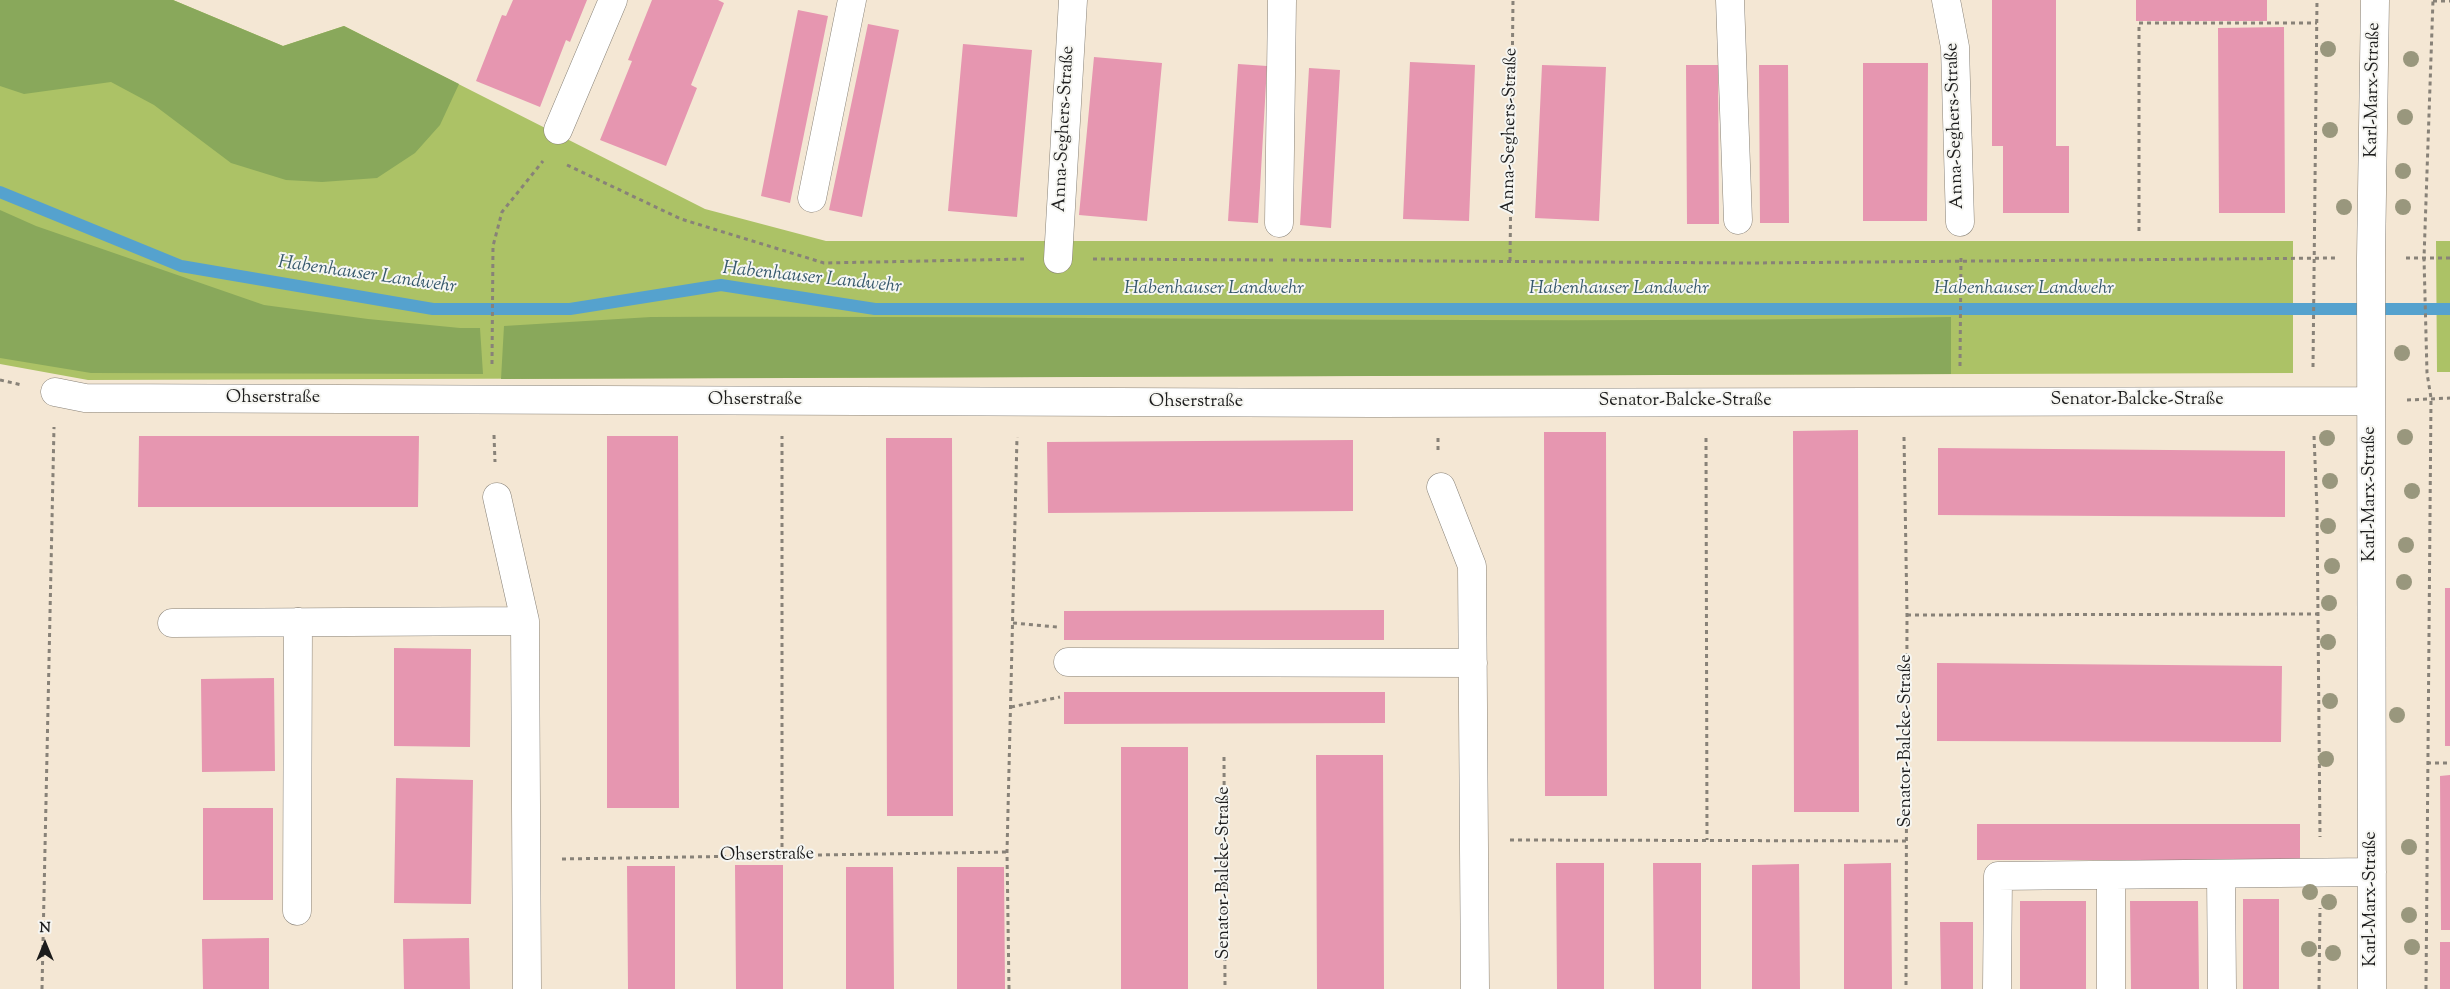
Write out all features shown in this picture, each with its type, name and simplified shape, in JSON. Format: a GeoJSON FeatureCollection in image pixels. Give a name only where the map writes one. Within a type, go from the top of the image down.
{"type":"FeatureCollection","features":[{"type":"Feature","properties":{"kind":"street"},"geometry":{"type":"LineString","coordinates":[[558,130],[613,0]]}},
{"type":"Feature","properties":{"kind":"street"},"geometry":{"type":"LineString","coordinates":[[812,198],[852,0]]}},
{"type":"Feature","properties":{"kind":"street","name":"Anna-Seghers-Straße"},"geometry":{"type":"LineString","coordinates":[[1058,259],[1072,0]]}},
{"type":"Feature","properties":{"kind":"street"},"geometry":{"type":"LineString","coordinates":[[1279,223],[1282,0]]}},
{"type":"Feature","properties":{"kind":"street"},"geometry":{"type":"LineString","coordinates":[[1730,0],[1738,220]]}},
{"type":"Feature","properties":{"kind":"street","name":"Anna-Seghers-Straße"},"geometry":{"type":"LineString","coordinates":[[1946,0],[1955,47],[1960,222]]}},
{"type":"Feature","properties":{"kind":"street","name":"Karl-Marx-Straße"},"geometry":{"type":"LineString","coordinates":[[2372,989],[2371,262],[2375,0]]}},
{"type":"Feature","properties":{"kind":"street","name":"Ohserstraße"},"geometry":{"type":"LineString","coordinates":[[55,392],[85,398],[1437,402]]}},
{"type":"Feature","properties":{"kind":"street","name":"Senator-Balcke-Straße"},"geometry":{"type":"LineString","coordinates":[[1437,402],[2371,401]]}},
{"type":"Feature","properties":{"kind":"street"},"geometry":{"type":"LineString","coordinates":[[1442,487],[1472,566],[1475,989]]}},
{"type":"Feature","properties":{"kind":"street"},"geometry":{"type":"LineString","coordinates":[[497,497],[525,622],[527,989]]}},
{"type":"Feature","properties":{"kind":"street"},"geometry":{"type":"LineString","coordinates":[[297,911],[298,622]]}},
{"type":"Feature","properties":{"kind":"street"},"geometry":{"type":"LineString","coordinates":[[172,623],[525,622]]}},
{"type":"Feature","properties":{"kind":"street"},"geometry":{"type":"LineString","coordinates":[[1068,662],[1473,663]]}},
{"type":"Feature","properties":{"kind":"street"},"geometry":{"type":"LineString","coordinates":[[1997,989],[1998,876],[2372,872]]}},
{"type":"Feature","properties":{"kind":"street"},"geometry":{"type":"LineString","coordinates":[[2221,875],[2222,989]]}},
{"type":"Feature","properties":{"kind":"street"},"geometry":{"type":"LineString","coordinates":[[2111,876],[2111,989]]}},
{"type":"Feature","properties":{"kind":"path","name":"Anna-Seghers-Straße"},"geometry":{"type":"LineString","coordinates":[[1510,261],[1513,0]]}},
{"type":"Feature","properties":{"kind":"path"},"geometry":{"type":"LineString","coordinates":[[2317,0],[2313,402],[2319,614],[2320,989]]}},
{"type":"Feature","properties":{"kind":"path"},"geometry":{"type":"LineString","coordinates":[[2426,989],[2431,398],[2427,374],[2424,258],[2433,1],[2450,1]]}},
{"type":"Feature","properties":{"kind":"path"},"geometry":{"type":"LineString","coordinates":[[2140,231],[2139,24],[2317,24]]}},
{"type":"Feature","properties":{"kind":"path"},"geometry":{"type":"LineString","coordinates":[[492,336],[493,246],[502,212],[547,155],[558,130]]}},
{"type":"Feature","properties":{"kind":"path"},"geometry":{"type":"LineString","coordinates":[[547,155],[681,219],[824,263],[1058,259],[1750,263],[2313,259],[2371,262],[2450,258]]}},
{"type":"Feature","properties":{"kind":"path"},"geometry":{"type":"LineString","coordinates":[[1960,376],[1961,270]]}},
{"type":"Feature","properties":{"kind":"path"},"geometry":{"type":"LineString","coordinates":[[42,989],[55,392]]}},
{"type":"Feature","properties":{"kind":"path"},"geometry":{"type":"LineString","coordinates":[[2431,398],[2450,398]]}},
{"type":"Feature","properties":{"kind":"path"},"geometry":{"type":"LineString","coordinates":[[492,400],[497,497]]}},
{"type":"Feature","properties":{"kind":"path"},"geometry":{"type":"LineString","coordinates":[[782,401],[782,855]]}},
{"type":"Feature","properties":{"kind":"path","name":"Senator-Balcke-Straße"},"geometry":{"type":"LineString","coordinates":[[1903,401],[1907,615],[1906,989]]}},
{"type":"Feature","properties":{"kind":"path"},"geometry":{"type":"LineString","coordinates":[[1010,989],[1007,852],[1018,402]]}},
{"type":"Feature","properties":{"kind":"path"},"geometry":{"type":"LineString","coordinates":[[1437,402],[1442,487]]}},
{"type":"Feature","properties":{"kind":"path"},"geometry":{"type":"LineString","coordinates":[[1705,402],[1707,840]]}},
{"type":"Feature","properties":{"kind":"path"},"geometry":{"type":"LineString","coordinates":[[1907,615],[2319,614]]}},
{"type":"Feature","properties":{"kind":"path","name":"Senator-Balcke-Straße"},"geometry":{"type":"LineString","coordinates":[[1224,757],[1225,989]]}},
{"type":"Feature","properties":{"kind":"path"},"geometry":{"type":"LineString","coordinates":[[2427,763],[2450,763]]}},
{"type":"Feature","properties":{"kind":"path","name":"Senator-Balcke-Straße"},"geometry":{"type":"LineString","coordinates":[[1474,840],[1907,841]]}},
{"type":"Feature","properties":{"kind":"path","name":"Ohserstraße"},"geometry":{"type":"LineString","coordinates":[[527,859],[1007,852]]}},
{"type":"Feature","properties":{"kind":"green space"},"geometry":{"type":"Polygon","coordinates":[[[0,0],[173,0],[283,46],[344,26],[705,209],[826,241],[2293,241],[2293,373],[88,380],[0,364],[0,0]]]}},
{"type":"Feature","properties":{"kind":"green space"},"geometry":{"type":"Polygon","coordinates":[[[0,0],[173,0],[283,46],[344,26],[459,84],[440,125],[415,153],[377,178],[322,182],[286,180],[231,163],[154,105],[111,82],[24,94],[0,86],[0,0]]]}},
{"type":"Feature","properties":{"kind":"green space"},"geometry":{"type":"Polygon","coordinates":[[[0,210],[36,226],[264,305],[368,319],[460,328],[480,328],[483,374],[91,373],[0,358],[0,210]]]}},
{"type":"Feature","properties":{"kind":"green space"},"geometry":{"type":"Polygon","coordinates":[[[2436,241],[2450,241],[2450,372],[2437,372],[2436,241]]]}},
{"type":"Feature","properties":{"kind":"green space"},"geometry":{"type":"Polygon","coordinates":[[[651,317],[1626,320],[1951,317],[1951,374],[501,379],[504,326],[651,317]]]}},
{"type":"Feature","properties":{"kind":"building"},"geometry":{"type":"Polygon","coordinates":[[[513,0],[587,0],[570,42],[566,40],[540,107],[476,81],[502,15],[506,16],[513,0]]]}},
{"type":"Feature","properties":{"kind":"building"},"geometry":{"type":"Polygon","coordinates":[[[652,0],[718,0],[724,3],[691,85],[697,88],[666,166],[600,140],[632,61],[628,60],[652,0]]]}},
{"type":"Feature","properties":{"kind":"building"},"geometry":{"type":"Polygon","coordinates":[[[1992,0],[2056,0],[2056,146],[2069,146],[2069,213],[2003,213],[2003,146],[1992,146],[1992,0]]]}},
{"type":"Feature","properties":{"kind":"building"},"geometry":{"type":"Polygon","coordinates":[[[2136,0],[2267,0],[2267,21],[2136,21],[2136,0]]]}},
{"type":"Feature","properties":{"kind":"building"},"geometry":{"type":"Polygon","coordinates":[[[798,10],[828,16],[790,203],[761,196],[798,10]]]}},
{"type":"Feature","properties":{"kind":"building"},"geometry":{"type":"Polygon","coordinates":[[[868,24],[899,30],[862,217],[829,210],[868,24]]]}},
{"type":"Feature","properties":{"kind":"building"},"geometry":{"type":"Polygon","coordinates":[[[2284,27],[2285,213],[2219,213],[2218,28],[2284,27]]]}},
{"type":"Feature","properties":{"kind":"building"},"geometry":{"type":"Polygon","coordinates":[[[963,44],[1032,50],[1017,217],[948,211],[963,44]]]}},
{"type":"Feature","properties":{"kind":"building"},"geometry":{"type":"Polygon","coordinates":[[[1094,57],[1162,63],[1147,221],[1079,215],[1094,57]]]}},
{"type":"Feature","properties":{"kind":"building"},"geometry":{"type":"Polygon","coordinates":[[[1410,62],[1475,65],[1469,221],[1403,219],[1410,62]]]}},
{"type":"Feature","properties":{"kind":"building"},"geometry":{"type":"Polygon","coordinates":[[[1863,63],[1928,63],[1927,221],[1863,221],[1863,63]]]}},
{"type":"Feature","properties":{"kind":"building"},"geometry":{"type":"Polygon","coordinates":[[[1238,64],[1267,66],[1258,223],[1228,221],[1238,64]]]}},
{"type":"Feature","properties":{"kind":"building"},"geometry":{"type":"Polygon","coordinates":[[[1542,65],[1606,67],[1599,221],[1535,218],[1542,65]]]}},
{"type":"Feature","properties":{"kind":"building"},"geometry":{"type":"Polygon","coordinates":[[[1686,65],[1718,65],[1719,224],[1687,224],[1686,65]]]}},
{"type":"Feature","properties":{"kind":"building"},"geometry":{"type":"Polygon","coordinates":[[[1759,65],[1788,65],[1789,223],[1760,223],[1759,65]]]}},
{"type":"Feature","properties":{"kind":"building"},"geometry":{"type":"Polygon","coordinates":[[[1309,68],[1340,70],[1331,228],[1300,225],[1309,68]]]}},
{"type":"Feature","properties":{"kind":"building"},"geometry":{"type":"Polygon","coordinates":[[[1858,430],[1859,812],[1794,812],[1793,431],[1858,430]]]}},
{"type":"Feature","properties":{"kind":"building"},"geometry":{"type":"Polygon","coordinates":[[[1544,432],[1606,432],[1607,796],[1545,796],[1544,432]]]}},
{"type":"Feature","properties":{"kind":"building"},"geometry":{"type":"Polygon","coordinates":[[[139,436],[419,436],[418,507],[138,507],[139,436]]]}},
{"type":"Feature","properties":{"kind":"building"},"geometry":{"type":"Polygon","coordinates":[[[607,436],[678,436],[679,808],[607,808],[607,436]]]}},
{"type":"Feature","properties":{"kind":"building"},"geometry":{"type":"Polygon","coordinates":[[[886,438],[952,438],[953,816],[887,816],[886,438]]]}},
{"type":"Feature","properties":{"kind":"building"},"geometry":{"type":"Polygon","coordinates":[[[1353,440],[1353,511],[1048,513],[1047,442],[1353,440]]]}},
{"type":"Feature","properties":{"kind":"building"},"geometry":{"type":"Polygon","coordinates":[[[1938,448],[2285,451],[2285,517],[1938,515],[1938,448]]]}},
{"type":"Feature","properties":{"kind":"building"},"geometry":{"type":"Polygon","coordinates":[[[2445,588],[2450,588],[2450,746],[2445,746],[2445,588]]]}},
{"type":"Feature","properties":{"kind":"building"},"geometry":{"type":"Polygon","coordinates":[[[1384,610],[1384,640],[1064,640],[1064,611],[1384,610]]]}},
{"type":"Feature","properties":{"kind":"building"},"geometry":{"type":"Polygon","coordinates":[[[394,648],[471,649],[470,747],[394,746],[394,648]]]}},
{"type":"Feature","properties":{"kind":"building"},"geometry":{"type":"Polygon","coordinates":[[[1937,663],[2282,666],[2281,742],[1937,741],[1937,663]]]}},
{"type":"Feature","properties":{"kind":"building"},"geometry":{"type":"Polygon","coordinates":[[[274,678],[275,771],[202,772],[201,679],[274,678]]]}},
{"type":"Feature","properties":{"kind":"building"},"geometry":{"type":"Polygon","coordinates":[[[1064,692],[1385,692],[1385,723],[1064,724],[1064,692]]]}},
{"type":"Feature","properties":{"kind":"building"},"geometry":{"type":"Polygon","coordinates":[[[1121,747],[1188,747],[1188,989],[1121,989],[1121,747]]]}},
{"type":"Feature","properties":{"kind":"building"},"geometry":{"type":"Polygon","coordinates":[[[1316,755],[1383,755],[1384,989],[1317,989],[1316,755]]]}},
{"type":"Feature","properties":{"kind":"building"},"geometry":{"type":"Polygon","coordinates":[[[2450,775],[2450,930],[2441,930],[2440,776],[2450,775]]]}},
{"type":"Feature","properties":{"kind":"building"},"geometry":{"type":"Polygon","coordinates":[[[396,778],[473,780],[471,904],[394,903],[396,778]]]}},
{"type":"Feature","properties":{"kind":"building"},"geometry":{"type":"Polygon","coordinates":[[[203,808],[273,808],[273,900],[203,900],[203,808]]]}},
{"type":"Feature","properties":{"kind":"building"},"geometry":{"type":"Polygon","coordinates":[[[1977,824],[2300,824],[2300,860],[1977,860],[1977,824]]]}},
{"type":"Feature","properties":{"kind":"building"},"geometry":{"type":"Polygon","coordinates":[[[1556,863],[1604,863],[1604,989],[1557,989],[1556,863]]]}},
{"type":"Feature","properties":{"kind":"building"},"geometry":{"type":"Polygon","coordinates":[[[1653,863],[1701,863],[1701,989],[1654,989],[1653,863]]]}},
{"type":"Feature","properties":{"kind":"building"},"geometry":{"type":"Polygon","coordinates":[[[1891,863],[1892,989],[1844,989],[1844,864],[1891,863]]]}},
{"type":"Feature","properties":{"kind":"building"},"geometry":{"type":"Polygon","coordinates":[[[1799,864],[1800,989],[1752,989],[1752,865],[1799,864]]]}},
{"type":"Feature","properties":{"kind":"building"},"geometry":{"type":"Polygon","coordinates":[[[735,865],[783,865],[783,989],[736,989],[735,865]]]}},
{"type":"Feature","properties":{"kind":"building"},"geometry":{"type":"Polygon","coordinates":[[[627,866],[675,866],[675,989],[628,989],[627,866]]]}},
{"type":"Feature","properties":{"kind":"building"},"geometry":{"type":"Polygon","coordinates":[[[846,867],[893,867],[894,989],[846,989],[846,867]]]}},
{"type":"Feature","properties":{"kind":"building"},"geometry":{"type":"Polygon","coordinates":[[[957,867],[1004,867],[1005,989],[957,989],[957,867]]]}},
{"type":"Feature","properties":{"kind":"building"},"geometry":{"type":"Polygon","coordinates":[[[2243,899],[2279,899],[2279,989],[2243,989],[2243,899]]]}},
{"type":"Feature","properties":{"kind":"building"},"geometry":{"type":"Polygon","coordinates":[[[2020,901],[2086,901],[2086,989],[2020,989],[2020,901]]]}},
{"type":"Feature","properties":{"kind":"building"},"geometry":{"type":"Polygon","coordinates":[[[2130,901],[2198,901],[2199,989],[2131,989],[2130,901]]]}},
{"type":"Feature","properties":{"kind":"building"},"geometry":{"type":"Polygon","coordinates":[[[1940,922],[1973,922],[1973,989],[1941,989],[1940,922]]]}},
{"type":"Feature","properties":{"kind":"building"},"geometry":{"type":"Polygon","coordinates":[[[269,938],[269,989],[203,989],[202,939],[269,938]]]}},
{"type":"Feature","properties":{"kind":"building"},"geometry":{"type":"Polygon","coordinates":[[[469,938],[470,989],[404,989],[403,939],[469,938]]]}},
{"type":"Feature","properties":{"kind":"building"},"geometry":{"type":"Polygon","coordinates":[[[2440,942],[2450,942],[2450,989],[2440,989],[2440,942]]]}},
{"type":"Feature","properties":{"kind":"waterway","name":"Habenhauser Landwehr"},"geometry":{"type":"LineString","coordinates":[[0,192],[181,266],[433,309],[570,309],[721,285],[875,309],[2450,309]]}}]}
